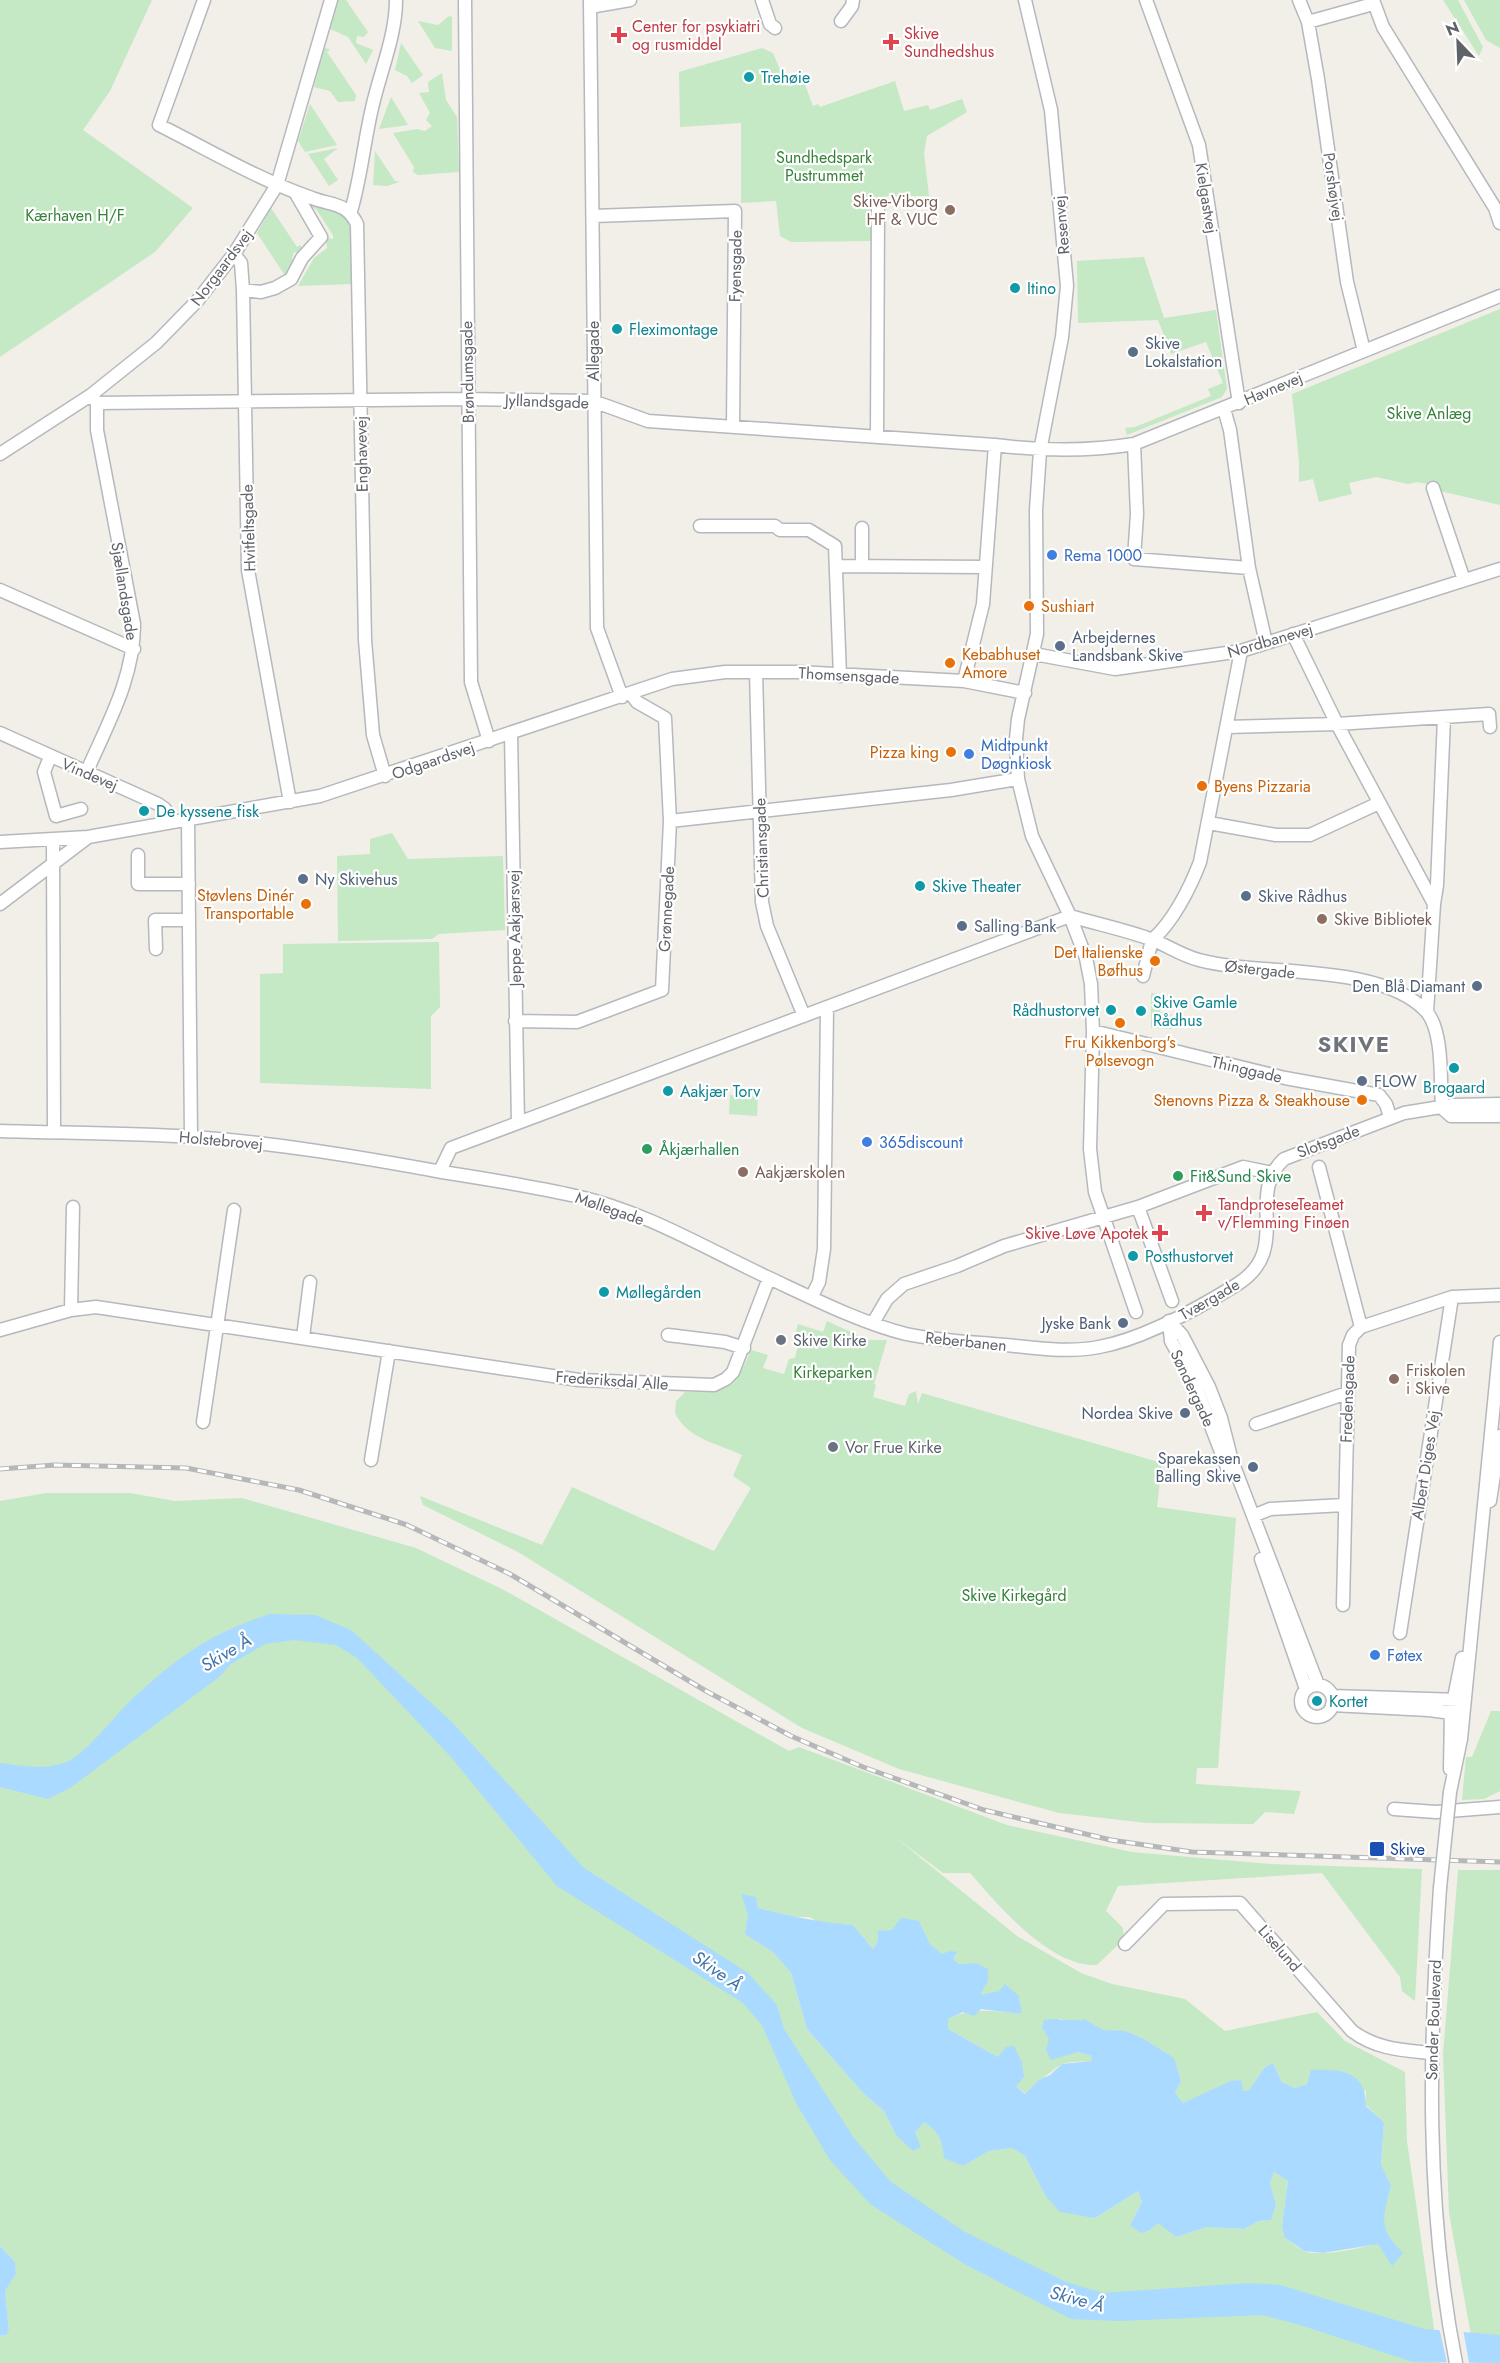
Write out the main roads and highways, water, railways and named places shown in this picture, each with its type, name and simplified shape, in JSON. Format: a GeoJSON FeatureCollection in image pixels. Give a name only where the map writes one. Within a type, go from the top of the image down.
{"type":"FeatureCollection","features":[{"type":"Feature","properties":{"kind":"water","name":"Skive Å"},"geometry":{"type":"Polygon","coordinates":[[[270,1614],[315,1615],[351,1630],[452,1722],[584,1868],[748,1973],[777,2005],[784,2029],[854,2138],[891,2182],[965,2232],[1066,2282],[1103,2293],[1248,2283],[1280,2285],[1425,2329],[1500,2335],[1500,2363],[1413,2362],[1262,2315],[1118,2321],[1071,2319],[966,2265],[870,2204],[830,2160],[796,2103],[762,2025],[743,2003],[557,1886],[450,1756],[357,1658],[336,1645],[294,1640],[265,1644],[231,1664],[219,1677],[70,1788],[48,1799],[0,1787],[0,1763],[40,1767],[64,1763],[72,1759],[90,1744],[134,1697],[181,1658],[230,1629],[270,1614]]]}},
{"type":"Feature","properties":{"kind":"water"},"geometry":{"type":"Polygon","coordinates":[[[741,1894],[756,1897],[758,1908],[818,1921],[853,1925],[873,1949],[878,1941],[878,1931],[892,1930],[901,1918],[919,1921],[930,1944],[942,1954],[950,1951],[958,1952],[953,1959],[959,1964],[976,1963],[988,1969],[988,1981],[980,1995],[999,1991],[1005,1984],[1019,1996],[1022,2014],[981,2009],[974,2016],[963,2012],[948,2019],[948,2029],[998,2057],[1006,2047],[1014,2046],[1022,2063],[1024,2077],[1016,2086],[1025,2094],[1039,2080],[1050,2075],[1062,2064],[1092,2061],[1091,2056],[1078,2052],[1051,2060],[1046,2050],[1049,2039],[1042,2028],[1044,2020],[1049,2019],[1084,2019],[1103,2030],[1126,2031],[1144,2039],[1174,2058],[1181,2081],[1175,2093],[1183,2103],[1231,2081],[1241,2080],[1243,2091],[1249,2090],[1265,2067],[1273,2063],[1282,2082],[1295,2088],[1307,2084],[1311,2070],[1341,2071],[1349,2074],[1361,2085],[1365,2094],[1366,2106],[1384,2122],[1381,2165],[1391,2185],[1384,2222],[1389,2236],[1403,2253],[1392,2266],[1378,2244],[1323,2253],[1304,2251],[1284,2237],[1282,2225],[1288,2181],[1274,2172],[1270,2183],[1276,2205],[1271,2220],[1259,2221],[1244,2229],[1207,2227],[1176,2237],[1158,2223],[1150,2230],[1141,2233],[1130,2225],[1142,2202],[1138,2191],[1095,2218],[1060,2212],[1045,2195],[1025,2156],[1012,2148],[989,2151],[963,2166],[944,2158],[939,2137],[924,2122],[915,2133],[921,2147],[913,2151],[896,2135],[884,2111],[863,2093],[807,2029],[791,1973],[773,1952],[745,1934],[748,1915],[741,1894]]]}},
{"type":"Feature","properties":{"kind":"water"},"geometry":{"type":"Polygon","coordinates":[[[0,2246],[15,2262],[16,2274],[5,2291],[9,2331],[6,2335],[0,2336],[0,2246]]]}},
{"type":"Feature","properties":{"kind":"railway"},"geometry":{"type":"LineString","coordinates":[[0,1469],[55,1465],[186,1468],[299,1490],[407,1525],[510,1574],[706,1691],[791,1736],[863,1767],[984,1810],[1111,1840],[1192,1852],[1500,1862]]}},
{"type":"Feature","properties":{"kind":"place","name":"Center for psykiatri og rusmiddel"},"geometry":{"type":"Point","coordinates":[619,35]}},
{"type":"Feature","properties":{"kind":"place","name":"Skive Sundhedshus"},"geometry":{"type":"Point","coordinates":[891,42]}},
{"type":"Feature","properties":{"kind":"place","name":"Trehøie"},"geometry":{"type":"Point","coordinates":[749,77]}},
{"type":"Feature","properties":{"kind":"place","name":"Skive-Viborg HF & VUC"},"geometry":{"type":"Point","coordinates":[950,210]}},
{"type":"Feature","properties":{"kind":"place","name":"Itino"},"geometry":{"type":"Point","coordinates":[1015,288]}},
{"type":"Feature","properties":{"kind":"place","name":"Fleximontage"},"geometry":{"type":"Point","coordinates":[617,329]}},
{"type":"Feature","properties":{"kind":"place","name":"Skive Lokalstation"},"geometry":{"type":"Point","coordinates":[1133,352]}},
{"type":"Feature","properties":{"kind":"place","name":"Rema 1000"},"geometry":{"type":"Point","coordinates":[1052,555]}},
{"type":"Feature","properties":{"kind":"place","name":"Sushiart"},"geometry":{"type":"Point","coordinates":[1029,606]}},
{"type":"Feature","properties":{"kind":"place","name":"Arbejdernes Landsbank Skive"},"geometry":{"type":"Point","coordinates":[1060,646]}},
{"type":"Feature","properties":{"kind":"place","name":"Kebabhuset Amore"},"geometry":{"type":"Point","coordinates":[950,663]}},
{"type":"Feature","properties":{"kind":"place","name":"Pizza king"},"geometry":{"type":"Point","coordinates":[951,752]}},
{"type":"Feature","properties":{"kind":"place","name":"Midtpunkt Døgnkiosk"},"geometry":{"type":"Point","coordinates":[969,754]}},
{"type":"Feature","properties":{"kind":"place","name":"Byens Pizzaria"},"geometry":{"type":"Point","coordinates":[1202,786]}},
{"type":"Feature","properties":{"kind":"place","name":"De kyssene fisk"},"geometry":{"type":"Point","coordinates":[144,811]}},
{"type":"Feature","properties":{"kind":"place","name":"Ny Skivehus"},"geometry":{"type":"Point","coordinates":[303,879]}},
{"type":"Feature","properties":{"kind":"place","name":"Skive Theater"},"geometry":{"type":"Point","coordinates":[920,886]}},
{"type":"Feature","properties":{"kind":"place","name":"Skive Rådhus"},"geometry":{"type":"Point","coordinates":[1246,896]}},
{"type":"Feature","properties":{"kind":"place","name":"Støvlens Dinér Transportable"},"geometry":{"type":"Point","coordinates":[306,904]}},
{"type":"Feature","properties":{"kind":"place","name":"Skive Bibliotek"},"geometry":{"type":"Point","coordinates":[1322,919]}},
{"type":"Feature","properties":{"kind":"place","name":"Salling Bank"},"geometry":{"type":"Point","coordinates":[962,926]}},
{"type":"Feature","properties":{"kind":"place","name":"Det Italienske Bøfhus"},"geometry":{"type":"Point","coordinates":[1155,961]}},
{"type":"Feature","properties":{"kind":"place","name":"Den Blå Diamant"},"geometry":{"type":"Point","coordinates":[1477,986]}},
{"type":"Feature","properties":{"kind":"place","name":"Rådhustorvet"},"geometry":{"type":"Point","coordinates":[1111,1010]}},
{"type":"Feature","properties":{"kind":"place","name":"Skive Gamle Rådhus"},"geometry":{"type":"Point","coordinates":[1141,1011]}},
{"type":"Feature","properties":{"kind":"place","name":"Fru Kikkenborg's Pølsevogn"},"geometry":{"type":"Point","coordinates":[1120,1023]}},
{"type":"Feature","properties":{"kind":"place","name":"Brogaard"},"geometry":{"type":"Point","coordinates":[1454,1068]}},
{"type":"Feature","properties":{"kind":"place","name":"FLOW"},"geometry":{"type":"Point","coordinates":[1362,1081]}},
{"type":"Feature","properties":{"kind":"place","name":"Aakjær Torv"},"geometry":{"type":"Point","coordinates":[668,1091]}},
{"type":"Feature","properties":{"kind":"place","name":"Stenovns Pizza & Steakhouse"},"geometry":{"type":"Point","coordinates":[1362,1100]}},
{"type":"Feature","properties":{"kind":"place","name":"365discount"},"geometry":{"type":"Point","coordinates":[867,1142]}},
{"type":"Feature","properties":{"kind":"place","name":"Åkjærhallen"},"geometry":{"type":"Point","coordinates":[647,1149]}},
{"type":"Feature","properties":{"kind":"place","name":"Aakjærskolen"},"geometry":{"type":"Point","coordinates":[743,1172]}},
{"type":"Feature","properties":{"kind":"place","name":"Fit&Sund Skive"},"geometry":{"type":"Point","coordinates":[1178,1176]}},
{"type":"Feature","properties":{"kind":"place","name":"TandproteseTeamet v/Flemming Finøen"},"geometry":{"type":"Point","coordinates":[1204,1213]}},
{"type":"Feature","properties":{"kind":"place","name":"Skive Løve Apotek"},"geometry":{"type":"Point","coordinates":[1160,1233]}},
{"type":"Feature","properties":{"kind":"place","name":"Posthustorvet"},"geometry":{"type":"Point","coordinates":[1133,1256]}},
{"type":"Feature","properties":{"kind":"place","name":"Møllegården"},"geometry":{"type":"Point","coordinates":[604,1292]}},
{"type":"Feature","properties":{"kind":"place","name":"Jyske Bank"},"geometry":{"type":"Point","coordinates":[1123,1323]}},
{"type":"Feature","properties":{"kind":"place","name":"Skive Kirke"},"geometry":{"type":"Point","coordinates":[781,1340]}},
{"type":"Feature","properties":{"kind":"place","name":"Friskolen i Skive"},"geometry":{"type":"Point","coordinates":[1394,1379]}},
{"type":"Feature","properties":{"kind":"place","name":"Nordea Skive"},"geometry":{"type":"Point","coordinates":[1185,1413]}},
{"type":"Feature","properties":{"kind":"place","name":"Vor Frue Kirke"},"geometry":{"type":"Point","coordinates":[833,1447]}},
{"type":"Feature","properties":{"kind":"place","name":"Sparekassen Balling Skive"},"geometry":{"type":"Point","coordinates":[1253,1467]}},
{"type":"Feature","properties":{"kind":"place","name":"Føtex"},"geometry":{"type":"Point","coordinates":[1375,1655]}},
{"type":"Feature","properties":{"kind":"place","name":"Kortet"},"geometry":{"type":"Point","coordinates":[1317,1701]}},
{"type":"Feature","properties":{"kind":"place","name":"Skive"},"geometry":{"type":"Point","coordinates":[1377,1849]}},
{"type":"Feature","properties":{"kind":"district","name":"SKIVE"},"geometry":{"type":"Point","coordinates":[1354,1044]}},
{"type":"Feature","properties":{"kind":"park label","name":"Sundhedspark Pustrummet"},"geometry":{"type":"Point","coordinates":[824,166]}},
{"type":"Feature","properties":{"kind":"park label","name":"Kærhaven H/F"},"geometry":{"type":"Point","coordinates":[75,215]}},
{"type":"Feature","properties":{"kind":"park label","name":"Skive Anlæg"},"geometry":{"type":"Point","coordinates":[1429,413]}},
{"type":"Feature","properties":{"kind":"park label","name":"Kirkeparken"},"geometry":{"type":"Point","coordinates":[833,1372]}},
{"type":"Feature","properties":{"kind":"park label","name":"Skive Kirkegård"},"geometry":{"type":"Point","coordinates":[1014,1595]}}]}
